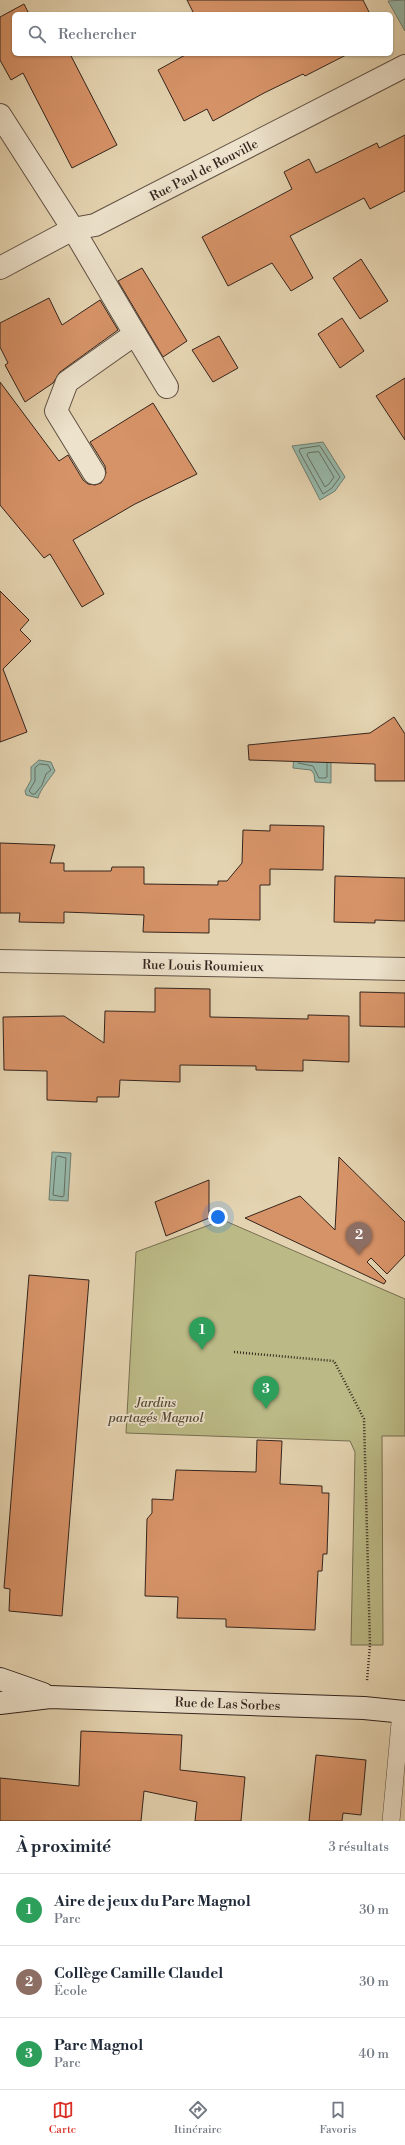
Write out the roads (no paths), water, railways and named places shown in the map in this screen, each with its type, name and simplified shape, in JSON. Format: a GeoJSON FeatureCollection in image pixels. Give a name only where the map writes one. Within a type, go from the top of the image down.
{"type":"FeatureCollection","features":[{"type":"Feature","properties":{"kind":"street","name":"Rue Paul de Rouville"},"geometry":{"type":"LineString","coordinates":[[0,268],[73,229],[95,225],[405,66]]}},
{"type":"Feature","properties":{"kind":"street"},"geometry":{"type":"LineString","coordinates":[[0,115],[73,229],[167,387]]}},
{"type":"Feature","properties":{"kind":"street"},"geometry":{"type":"LineString","coordinates":[[94,473],[56,411],[67,382],[135,334]]}},
{"type":"Feature","properties":{"kind":"street","name":"Rue Louis Roumieux"},"geometry":{"type":"LineString","coordinates":[[0,961],[405,969]]}},
{"type":"Feature","properties":{"kind":"street","name":"Rue de Las Sorbes"},"geometry":{"type":"LineString","coordinates":[[0,1679],[50,1697]]}},
{"type":"Feature","properties":{"kind":"street","name":"Rue de Las Sorbes"},"geometry":{"type":"LineString","coordinates":[[0,1703],[50,1697],[364,1708],[403,1712]]}},
{"type":"Feature","properties":{"kind":"lane"},"geometry":{"type":"LineString","coordinates":[[392,1821],[403,1712]]}},
{"type":"Feature","properties":{"kind":"water"},"geometry":{"type":"Polygon","coordinates":[[[405,0],[405,31],[388,1],[405,0]]]}},
{"type":"Feature","properties":{"kind":"water"},"geometry":{"type":"Polygon","coordinates":[[[323,442],[345,477],[335,491],[320,500],[292,446],[323,442]]]}},
{"type":"Feature","properties":{"kind":"water"},"geometry":{"type":"Polygon","coordinates":[[[294,755],[331,755],[331,783],[315,782],[314,774],[311,770],[293,768],[294,755]]]}},
{"type":"Feature","properties":{"kind":"water"},"geometry":{"type":"Polygon","coordinates":[[[39,760],[51,762],[55,771],[43,787],[38,798],[26,795],[25,791],[31,780],[31,767],[39,760]]]}},
{"type":"Feature","properties":{"kind":"water"},"geometry":{"type":"Polygon","coordinates":[[[52,1152],[71,1153],[68,1201],[49,1200],[52,1152]]]}},
{"type":"Feature","properties":{"kind":"place","name":"Collège Camille Claudel"},"geometry":{"type":"Point","coordinates":[359,1255]}},
{"type":"Feature","properties":{"kind":"place","name":"Aire de jeux du Parc Magnol"},"geometry":{"type":"Point","coordinates":[202,1350]}},
{"type":"Feature","properties":{"kind":"place","name":"Parc Magnol"},"geometry":{"type":"Point","coordinates":[266,1409]}},
{"type":"Feature","properties":{"kind":"park label","name":"Jardins partagés Magnol"},"geometry":{"type":"Point","coordinates":[156,1410]}}]}
